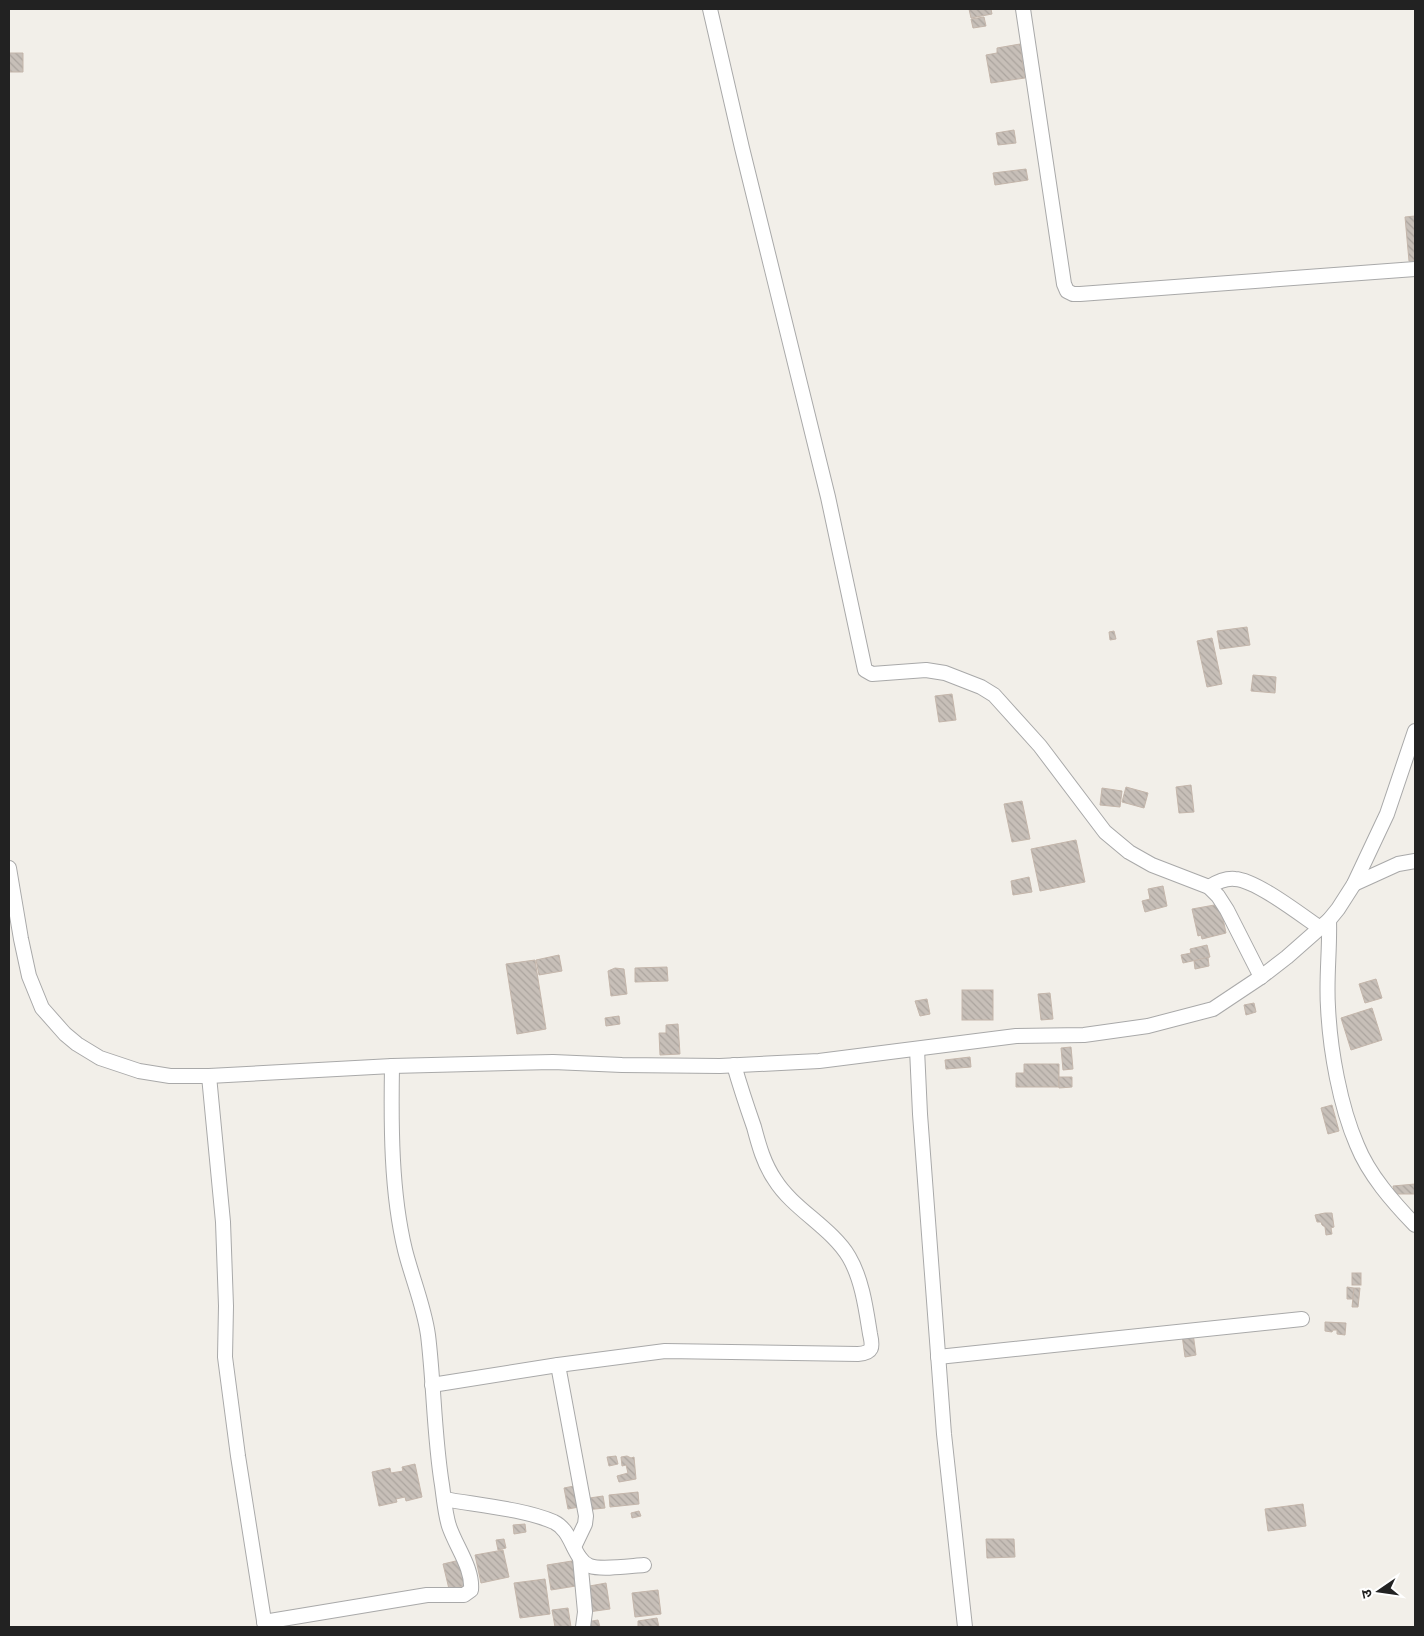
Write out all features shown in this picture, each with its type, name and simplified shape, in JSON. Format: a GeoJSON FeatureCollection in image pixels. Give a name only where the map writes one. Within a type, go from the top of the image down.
{"type":"FeatureCollection","features":[{"type":"Feature","properties":{"kind":"street"},"geometry":{"type":"LineString","coordinates":[[710,9],[742,148],[828,497],[865,670],[872,674],[926,670],[944,673],[982,686],[994,695],[1040,746],[1106,832],[1129,852],[1152,865],[1209,887],[1218,896],[1261,977]]}},
{"type":"Feature","properties":{"kind":"street"},"geometry":{"type":"LineString","coordinates":[[1023,9],[1064,284],[1067,291],[1080,294],[1415,269]]}},
{"type":"Feature","properties":{"kind":"street"},"geometry":{"type":"LineString","coordinates":[[9,868],[29,976],[42,1008],[64,1034],[100,1058],[139,1071],[170,1076],[210,1076],[392,1066],[553,1062],[734,1066],[819,1061],[1016,1036],[1084,1035],[1148,1026],[1213,1009],[1261,977],[1325,924],[1338,909],[1354,884],[1387,814],[1415,731]]}},
{"type":"Feature","properties":{"kind":"street"},"geometry":{"type":"LineString","coordinates":[[1354,884],[1398,864],[1415,861]]}},
{"type":"Feature","properties":{"kind":"street"},"geometry":{"type":"LineString","coordinates":[[1209,887],[1228,879],[1245,881],[1325,924]]}},
{"type":"Feature","properties":{"kind":"street"},"geometry":{"type":"LineString","coordinates":[[1325,924],[1328,1007],[1334,1060],[1346,1112],[1357,1146],[1371,1171],[1385,1191],[1415,1224]]}},
{"type":"Feature","properties":{"kind":"street"},"geometry":{"type":"LineString","coordinates":[[916,1049],[944,1434],[965,1627]]}},
{"type":"Feature","properties":{"kind":"street"},"geometry":{"type":"LineString","coordinates":[[210,1076],[223,1222],[226,1306],[225,1357],[238,1456],[265,1624],[427,1594],[458,1595],[468,1593],[471,1590],[472,1585],[469,1573],[449,1526],[444,1499],[427,1333],[400,1224],[394,1174],[391,1100],[392,1066]]}},
{"type":"Feature","properties":{"kind":"street"},"geometry":{"type":"LineString","coordinates":[[432,1385],[558,1365],[664,1351],[858,1354],[870,1351],[872,1344],[866,1309],[858,1278],[849,1256],[776,1182],[763,1159],[734,1066]]}},
{"type":"Feature","properties":{"kind":"street"},"geometry":{"type":"LineString","coordinates":[[938,1357],[1302,1319]]}},
{"type":"Feature","properties":{"kind":"street"},"geometry":{"type":"LineString","coordinates":[[558,1365],[586,1516],[577,1553],[585,1612],[583,1627]]}},
{"type":"Feature","properties":{"kind":"street"},"geometry":{"type":"LineString","coordinates":[[444,1499],[533,1515],[556,1523],[567,1533],[577,1553],[588,1565],[597,1567],[644,1565]]}},
{"type":"Feature","properties":{"kind":"building"},"geometry":{"type":"Polygon","coordinates":[[[969,9],[991,9],[992,14],[971,18],[969,9]]]}},
{"type":"Feature","properties":{"kind":"building"},"geometry":{"type":"Polygon","coordinates":[[[984,17],[986,26],[973,28],[971,19],[984,17]]]}},
{"type":"Feature","properties":{"kind":"building"},"geometry":{"type":"Polygon","coordinates":[[[1020,44],[1025,78],[991,83],[986,55],[997,53],[997,48],[1020,44]]]}},
{"type":"Feature","properties":{"kind":"building"},"geometry":{"type":"Polygon","coordinates":[[[9,53],[23,53],[23,72],[10,72],[9,53]]]}},
{"type":"Feature","properties":{"kind":"building"},"geometry":{"type":"Polygon","coordinates":[[[1014,130],[1016,143],[998,145],[996,133],[1014,130]]]}},
{"type":"Feature","properties":{"kind":"building"},"geometry":{"type":"Polygon","coordinates":[[[1026,169],[1028,180],[995,185],[993,173],[1026,169]]]}},
{"type":"Feature","properties":{"kind":"building"},"geometry":{"type":"Polygon","coordinates":[[[1415,216],[1415,261],[1409,261],[1405,217],[1415,216]]]}},
{"type":"Feature","properties":{"kind":"building"},"geometry":{"type":"Polygon","coordinates":[[[1247,627],[1250,645],[1220,649],[1217,631],[1247,627]]]}},
{"type":"Feature","properties":{"kind":"building"},"geometry":{"type":"Polygon","coordinates":[[[1114,631],[1116,639],[1110,640],[1109,632],[1114,631]]]}},
{"type":"Feature","properties":{"kind":"building"},"geometry":{"type":"Polygon","coordinates":[[[1212,638],[1222,684],[1207,687],[1197,641],[1212,638]]]}},
{"type":"Feature","properties":{"kind":"building"},"geometry":{"type":"Polygon","coordinates":[[[1253,675],[1276,677],[1275,693],[1251,691],[1253,675]]]}},
{"type":"Feature","properties":{"kind":"building"},"geometry":{"type":"Polygon","coordinates":[[[952,694],[956,720],[939,722],[935,696],[952,694]]]}},
{"type":"Feature","properties":{"kind":"building"},"geometry":{"type":"Polygon","coordinates":[[[1191,785],[1194,812],[1179,813],[1176,787],[1191,785]]]}},
{"type":"Feature","properties":{"kind":"building"},"geometry":{"type":"Polygon","coordinates":[[[1126,787],[1148,793],[1144,808],[1122,802],[1126,787]]]}},
{"type":"Feature","properties":{"kind":"building"},"geometry":{"type":"Polygon","coordinates":[[[1102,788],[1122,791],[1120,807],[1100,805],[1102,788]]]}},
{"type":"Feature","properties":{"kind":"building"},"geometry":{"type":"Polygon","coordinates":[[[1022,801],[1030,839],[1012,842],[1004,804],[1022,801]]]}},
{"type":"Feature","properties":{"kind":"building"},"geometry":{"type":"Polygon","coordinates":[[[1076,840],[1085,882],[1040,891],[1031,849],[1076,840]]]}},
{"type":"Feature","properties":{"kind":"building"},"geometry":{"type":"Polygon","coordinates":[[[1029,877],[1032,892],[1013,895],[1011,881],[1029,877]]]}},
{"type":"Feature","properties":{"kind":"building"},"geometry":{"type":"Polygon","coordinates":[[[1163,886],[1167,906],[1145,912],[1142,901],[1150,899],[1148,889],[1163,886]]]}},
{"type":"Feature","properties":{"kind":"building"},"geometry":{"type":"Polygon","coordinates":[[[1220,904],[1226,933],[1202,939],[1201,935],[1198,936],[1192,909],[1220,904]]]}},
{"type":"Feature","properties":{"kind":"building"},"geometry":{"type":"Polygon","coordinates":[[[1207,945],[1210,957],[1183,963],[1181,955],[1191,953],[1190,949],[1207,945]]]}},
{"type":"Feature","properties":{"kind":"building"},"geometry":{"type":"Polygon","coordinates":[[[559,955],[562,971],[539,975],[536,960],[559,955]]]}},
{"type":"Feature","properties":{"kind":"building"},"geometry":{"type":"Polygon","coordinates":[[[1208,957],[1209,966],[1195,969],[1194,961],[1208,957]]]}},
{"type":"Feature","properties":{"kind":"building"},"geometry":{"type":"Polygon","coordinates":[[[535,960],[546,1029],[517,1034],[506,964],[535,960]]]}},
{"type":"Feature","properties":{"kind":"building"},"geometry":{"type":"Polygon","coordinates":[[[667,967],[668,981],[635,982],[635,968],[667,967]]]}},
{"type":"Feature","properties":{"kind":"building"},"geometry":{"type":"Polygon","coordinates":[[[615,968],[624,969],[627,994],[611,996],[608,971],[615,968]]]}},
{"type":"Feature","properties":{"kind":"building"},"geometry":{"type":"Polygon","coordinates":[[[1376,979],[1382,998],[1365,1003],[1359,984],[1376,979]]]}},
{"type":"Feature","properties":{"kind":"building"},"geometry":{"type":"Polygon","coordinates":[[[962,990],[993,990],[993,1020],[962,1020],[962,990]]]}},
{"type":"Feature","properties":{"kind":"building"},"geometry":{"type":"Polygon","coordinates":[[[1050,993],[1053,1019],[1041,1020],[1038,994],[1050,993]]]}},
{"type":"Feature","properties":{"kind":"building"},"geometry":{"type":"Polygon","coordinates":[[[927,999],[930,1014],[920,1016],[915,1001],[927,999]]]}},
{"type":"Feature","properties":{"kind":"building"},"geometry":{"type":"Polygon","coordinates":[[[1254,1003],[1256,1012],[1246,1015],[1244,1005],[1254,1003]]]}},
{"type":"Feature","properties":{"kind":"building"},"geometry":{"type":"Polygon","coordinates":[[[1372,1008],[1382,1040],[1351,1050],[1341,1018],[1372,1008]]]}},
{"type":"Feature","properties":{"kind":"building"},"geometry":{"type":"Polygon","coordinates":[[[619,1016],[620,1024],[606,1026],[605,1018],[619,1016]]]}},
{"type":"Feature","properties":{"kind":"building"},"geometry":{"type":"Polygon","coordinates":[[[678,1024],[680,1054],[660,1055],[659,1033],[666,1033],[666,1025],[678,1024]]]}},
{"type":"Feature","properties":{"kind":"building"},"geometry":{"type":"Polygon","coordinates":[[[1071,1047],[1073,1069],[1063,1070],[1061,1048],[1071,1047]]]}},
{"type":"Feature","properties":{"kind":"building"},"geometry":{"type":"Polygon","coordinates":[[[970,1057],[971,1067],[946,1069],[945,1060],[970,1057]]]}},
{"type":"Feature","properties":{"kind":"building"},"geometry":{"type":"Polygon","coordinates":[[[1024,1064],[1059,1064],[1059,1087],[1016,1087],[1016,1073],[1024,1073],[1024,1064]]]}},
{"type":"Feature","properties":{"kind":"building"},"geometry":{"type":"Polygon","coordinates":[[[1059,1077],[1072,1077],[1072,1087],[1059,1088],[1059,1077]]]}},
{"type":"Feature","properties":{"kind":"building"},"geometry":{"type":"Polygon","coordinates":[[[1332,1105],[1339,1131],[1328,1134],[1321,1108],[1332,1105]]]}},
{"type":"Feature","properties":{"kind":"building"},"geometry":{"type":"Polygon","coordinates":[[[1415,1184],[1415,1194],[1395,1194],[1393,1186],[1415,1184]]]}},
{"type":"Feature","properties":{"kind":"building"},"geometry":{"type":"Polygon","coordinates":[[[1332,1213],[1334,1227],[1331,1228],[1332,1234],[1326,1235],[1325,1227],[1321,1222],[1317,1222],[1315,1215],[1332,1213]]]}},
{"type":"Feature","properties":{"kind":"building"},"geometry":{"type":"Polygon","coordinates":[[[1352,1273],[1361,1273],[1361,1285],[1352,1285],[1352,1273]]]}},
{"type":"Feature","properties":{"kind":"building"},"geometry":{"type":"Polygon","coordinates":[[[1347,1287],[1354,1288],[1353,1299],[1347,1299],[1347,1287]]]}},
{"type":"Feature","properties":{"kind":"building"},"geometry":{"type":"Polygon","coordinates":[[[1354,1288],[1360,1288],[1358,1307],[1352,1307],[1354,1288]]]}},
{"type":"Feature","properties":{"kind":"building"},"geometry":{"type":"Polygon","coordinates":[[[1325,1322],[1346,1323],[1345,1335],[1337,1334],[1337,1330],[1332,1332],[1325,1331],[1325,1322]]]}},
{"type":"Feature","properties":{"kind":"building"},"geometry":{"type":"Polygon","coordinates":[[[1193,1333],[1196,1355],[1185,1357],[1182,1335],[1193,1333]]]}},
{"type":"Feature","properties":{"kind":"building"},"geometry":{"type":"Polygon","coordinates":[[[616,1456],[618,1464],[609,1466],[607,1457],[616,1456]]]}},
{"type":"Feature","properties":{"kind":"building"},"geometry":{"type":"Polygon","coordinates":[[[621,1457],[634,1457],[636,1479],[619,1482],[617,1476],[628,1473],[626,1465],[622,1466],[621,1457]]]}},
{"type":"Feature","properties":{"kind":"building"},"geometry":{"type":"Polygon","coordinates":[[[415,1464],[422,1497],[406,1501],[405,1497],[396,1499],[397,1502],[379,1506],[372,1472],[390,1468],[391,1473],[403,1471],[402,1467],[415,1464]]]}},
{"type":"Feature","properties":{"kind":"building"},"geometry":{"type":"Polygon","coordinates":[[[574,1486],[579,1507],[568,1509],[564,1488],[574,1486]]]}},
{"type":"Feature","properties":{"kind":"building"},"geometry":{"type":"Polygon","coordinates":[[[638,1492],[639,1504],[610,1507],[609,1495],[638,1492]]]}},
{"type":"Feature","properties":{"kind":"building"},"geometry":{"type":"Polygon","coordinates":[[[603,1496],[605,1508],[585,1510],[583,1499],[603,1496]]]}},
{"type":"Feature","properties":{"kind":"building"},"geometry":{"type":"Polygon","coordinates":[[[1303,1504],[1306,1526],[1268,1531],[1265,1509],[1303,1504]]]}},
{"type":"Feature","properties":{"kind":"building"},"geometry":{"type":"Polygon","coordinates":[[[639,1511],[641,1516],[632,1518],[631,1513],[639,1511]]]}},
{"type":"Feature","properties":{"kind":"building"},"geometry":{"type":"Polygon","coordinates":[[[525,1524],[526,1532],[514,1534],[513,1525],[525,1524]]]}},
{"type":"Feature","properties":{"kind":"building"},"geometry":{"type":"Polygon","coordinates":[[[504,1539],[506,1548],[498,1550],[496,1540],[504,1539]]]}},
{"type":"Feature","properties":{"kind":"building"},"geometry":{"type":"Polygon","coordinates":[[[986,1539],[1014,1539],[1015,1557],[987,1558],[986,1539]]]}},
{"type":"Feature","properties":{"kind":"building"},"geometry":{"type":"Polygon","coordinates":[[[503,1550],[509,1577],[481,1583],[475,1555],[503,1550]]]}},
{"type":"Feature","properties":{"kind":"building"},"geometry":{"type":"Polygon","coordinates":[[[460,1560],[465,1586],[449,1589],[443,1564],[460,1560]]]}},
{"type":"Feature","properties":{"kind":"building"},"geometry":{"type":"Polygon","coordinates":[[[578,1560],[582,1585],[551,1590],[547,1565],[578,1560]]]}},
{"type":"Feature","properties":{"kind":"building"},"geometry":{"type":"Polygon","coordinates":[[[545,1579],[550,1614],[520,1618],[514,1583],[545,1579]]]}},
{"type":"Feature","properties":{"kind":"building"},"geometry":{"type":"Polygon","coordinates":[[[606,1583],[610,1609],[588,1612],[584,1587],[606,1583]]]}},
{"type":"Feature","properties":{"kind":"building"},"geometry":{"type":"Polygon","coordinates":[[[658,1590],[661,1614],[635,1617],[632,1593],[658,1590]]]}},
{"type":"Feature","properties":{"kind":"building"},"geometry":{"type":"Polygon","coordinates":[[[568,1608],[571,1627],[555,1627],[552,1610],[568,1608]]]}},
{"type":"Feature","properties":{"kind":"building"},"geometry":{"type":"Polygon","coordinates":[[[657,1618],[659,1627],[638,1627],[638,1621],[657,1618]]]}},
{"type":"Feature","properties":{"kind":"building"},"geometry":{"type":"Polygon","coordinates":[[[598,1620],[600,1627],[587,1627],[586,1622],[598,1620]]]}}]}
